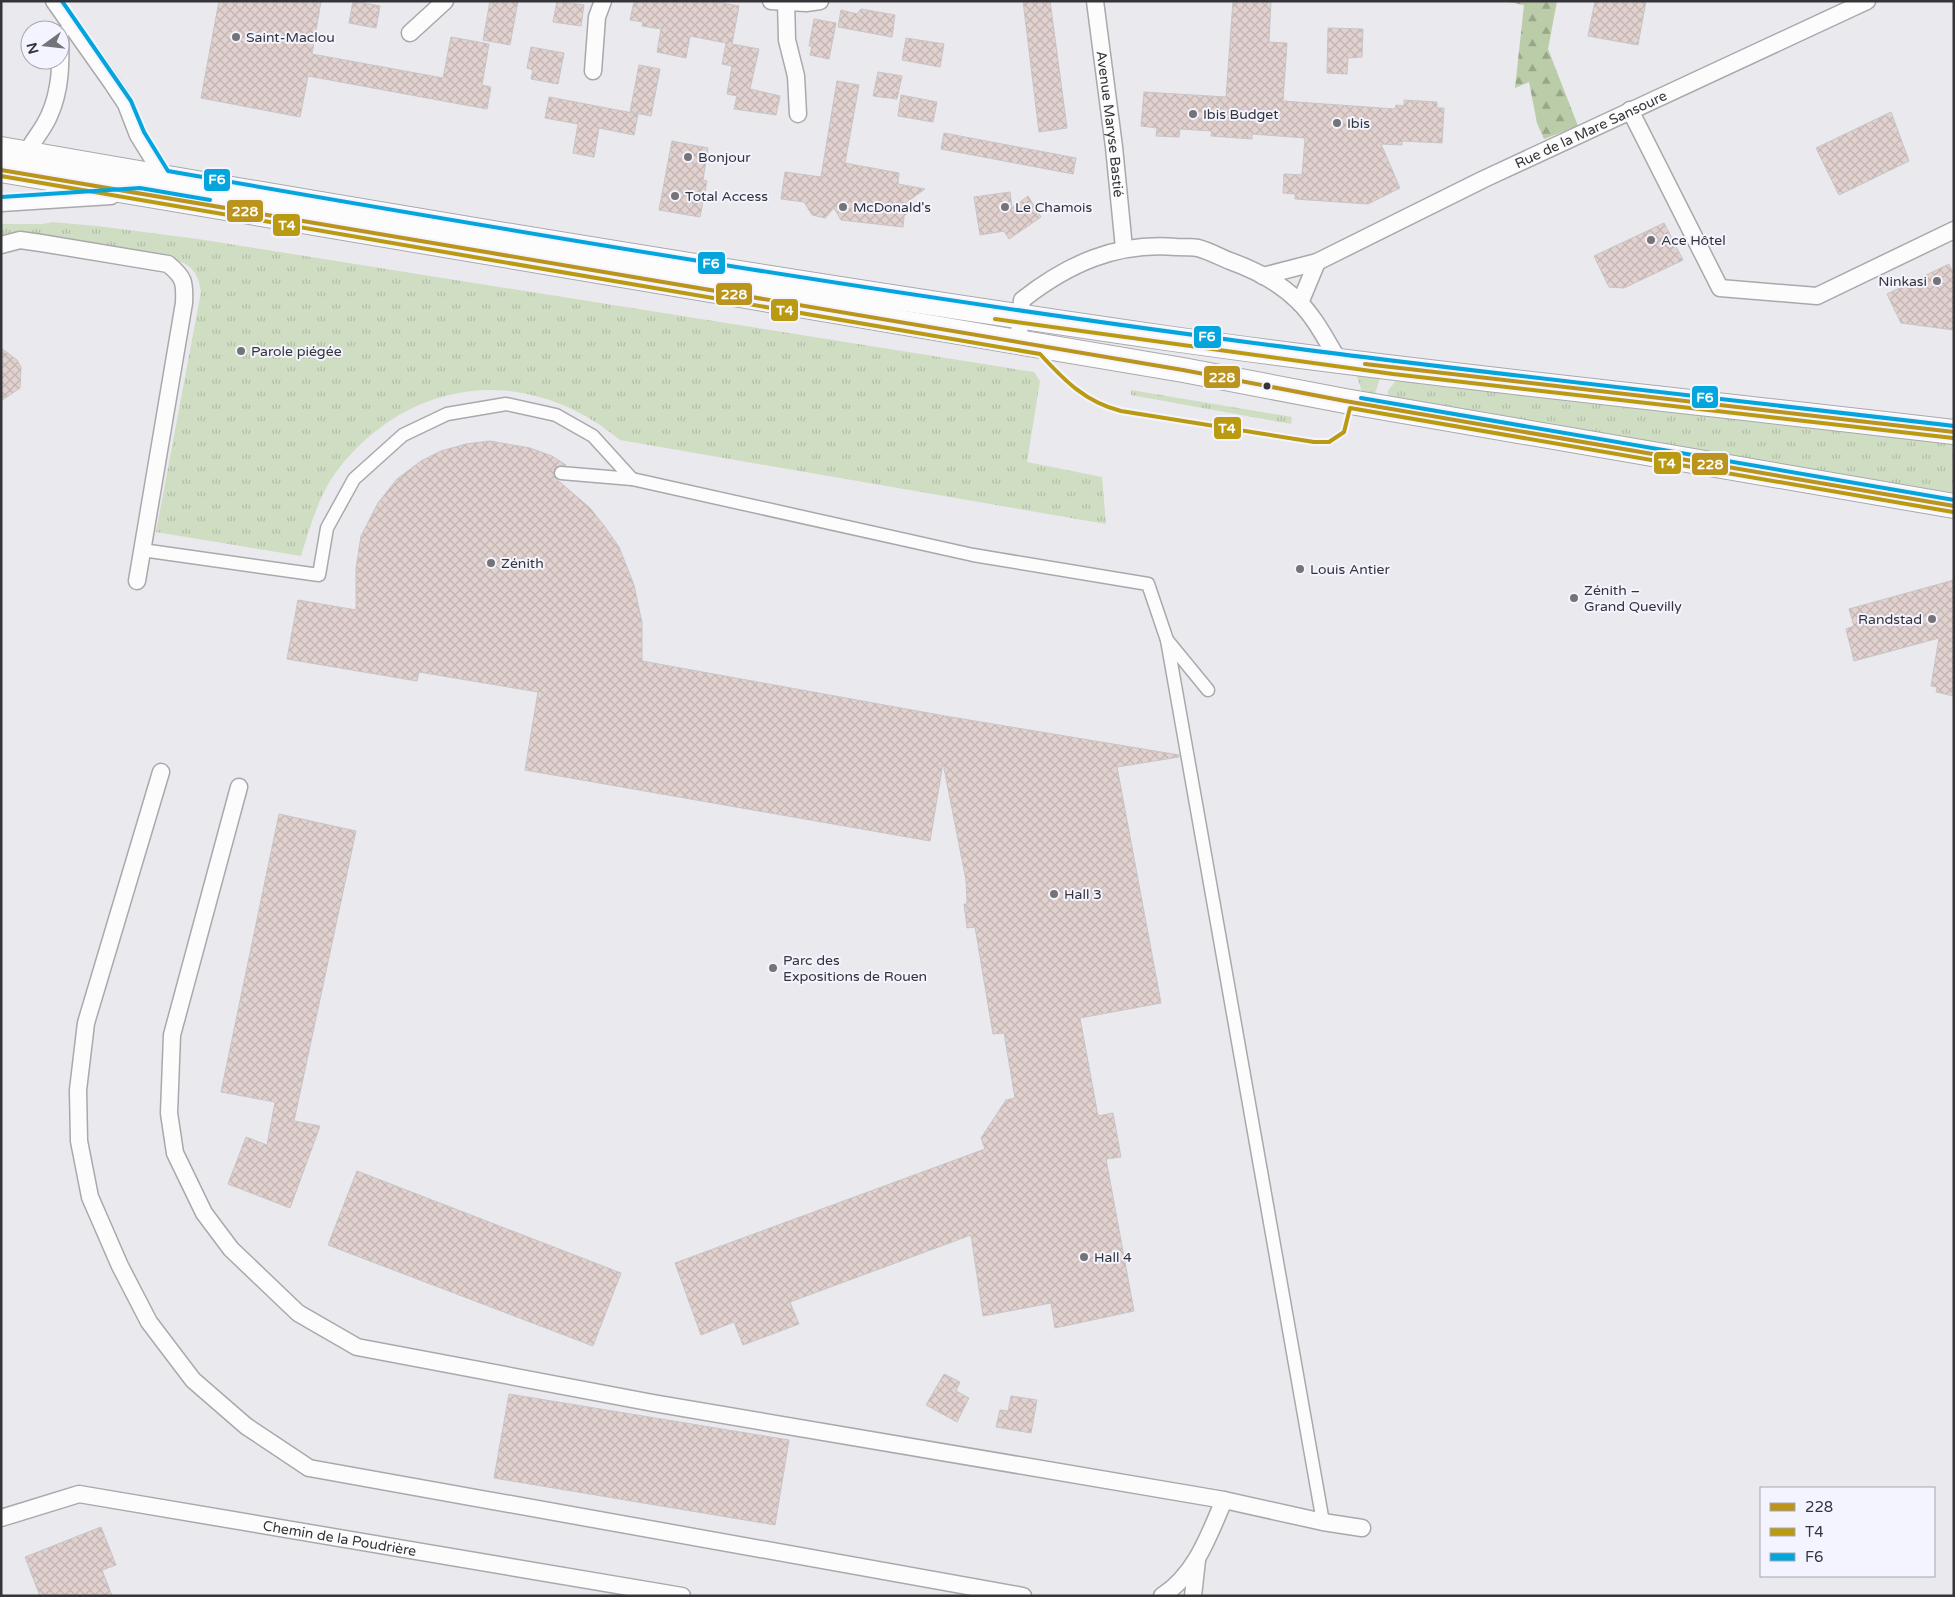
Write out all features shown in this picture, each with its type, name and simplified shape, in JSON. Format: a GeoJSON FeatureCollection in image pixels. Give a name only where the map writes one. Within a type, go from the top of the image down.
{"type":"FeatureCollection","features":[{"type":"Feature","properties":{"kind":"main road"},"geometry":{"type":"LineString","coordinates":[[1,149],[600,253],[1021,316],[1339,361],[1954,432]]}},
{"type":"Feature","properties":{"kind":"main road"},"geometry":{"type":"LineString","coordinates":[[1,170],[1018,344],[1183,370],[1353,403],[1954,506]]}},
{"type":"Feature","properties":{"kind":"street"},"geometry":{"type":"LineString","coordinates":[[410,33],[445,1]]}},
{"type":"Feature","properties":{"kind":"street"},"geometry":{"type":"LineString","coordinates":[[592,71],[597,17],[603,1]]}},
{"type":"Feature","properties":{"kind":"street"},"geometry":{"type":"LineString","coordinates":[[798,114],[796,76],[787,40],[781,2],[820,1]]}},
{"type":"Feature","properties":{"kind":"street","name":"Avenue Maryse Bastié"},"geometry":{"type":"LineString","coordinates":[[1095,1],[1114,147],[1124,248]]}},
{"type":"Feature","properties":{"kind":"street","name":"Rue de la Mare Sansoure"},"geometry":{"type":"LineString","coordinates":[[1263,276],[1317,262],[1630,110],[1867,1]]}},
{"type":"Feature","properties":{"kind":"street"},"geometry":{"type":"LineString","coordinates":[[57,6],[59,20]]}},
{"type":"Feature","properties":{"kind":"street"},"geometry":{"type":"LineString","coordinates":[[57,6],[126,104],[138,135],[164,177]]}},
{"type":"Feature","properties":{"kind":"street"},"geometry":{"type":"LineString","coordinates":[[26,154],[49,116],[58,91],[60,70]]}},
{"type":"Feature","properties":{"kind":"street"},"geometry":{"type":"LineString","coordinates":[[1630,110],[1720,288],[1817,296],[1954,230]]}},
{"type":"Feature","properties":{"kind":"street"},"geometry":{"type":"LineString","coordinates":[[1,203],[140,194]]}},
{"type":"Feature","properties":{"kind":"street"},"geometry":{"type":"LineString","coordinates":[[1,245],[20,240],[168,264],[182,275],[185,289],[184,303],[137,581]]}},
{"type":"Feature","properties":{"kind":"street"},"geometry":{"type":"LineString","coordinates":[[1018,344],[1022,300],[1054,277],[1089,260],[1124,248],[1154,245],[1197,248],[1244,266],[1280,284],[1300,303],[1339,361]]}},
{"type":"Feature","properties":{"kind":"street"},"geometry":{"type":"LineString","coordinates":[[1300,303],[1317,262]]}},
{"type":"Feature","properties":{"kind":"street"},"geometry":{"type":"LineString","coordinates":[[142,550],[319,575],[327,528],[354,479],[403,435],[447,414],[506,404],[556,415],[594,436],[632,479]]}},
{"type":"Feature","properties":{"kind":"street"},"geometry":{"type":"LineString","coordinates":[[561,473],[632,479],[973,555],[1148,584],[1168,640],[1323,1522]]}},
{"type":"Feature","properties":{"kind":"street"},"geometry":{"type":"LineString","coordinates":[[1168,640],[1208,690]]}},
{"type":"Feature","properties":{"kind":"street"},"geometry":{"type":"LineString","coordinates":[[161,772],[86,1023],[78,1090],[79,1141],[90,1197],[120,1266],[148,1322],[193,1380],[246,1426],[309,1468],[1023,1596]]}},
{"type":"Feature","properties":{"kind":"street"},"geometry":{"type":"LineString","coordinates":[[239,787],[172,1035],[169,1113],[175,1153],[204,1213],[231,1249],[298,1313],[356,1347],[653,1403],[1224,1500],[1323,1522],[1362,1528]]}},
{"type":"Feature","properties":{"kind":"street","name":"Chemin de la Poudrière"},"geometry":{"type":"LineString","coordinates":[[1,1518],[79,1494],[682,1596]]}},
{"type":"Feature","properties":{"kind":"street"},"geometry":{"type":"LineString","coordinates":[[1162,1596],[1172,1590],[1197,1560],[1224,1500]]}},
{"type":"Feature","properties":{"kind":"street"},"geometry":{"type":"LineString","coordinates":[[1193,1596],[1197,1560]]}},
{"type":"Feature","properties":{"kind":"green space"},"geometry":{"type":"Polygon","coordinates":[[[1503,1],[1557,1],[1548,49],[1578,126],[1544,139],[1537,123],[1529,82],[1515,88],[1524,5],[1503,1]]]}},
{"type":"Feature","properties":{"kind":"green space"},"geometry":{"type":"Polygon","coordinates":[[[52,222],[198,239],[1034,372],[1040,381],[1027,462],[1102,477],[1106,524],[620,440],[584,415],[547,399],[509,391],[471,391],[434,399],[398,416],[365,440],[336,472],[324,492],[301,556],[156,532],[201,292],[198,278],[187,265],[168,257],[1,237],[1,224],[43,224],[52,222]]]}},
{"type":"Feature","properties":{"kind":"green space"},"geometry":{"type":"Polygon","coordinates":[[[1354,367],[1384,367],[1374,396],[1362,392],[1354,367]]]}},
{"type":"Feature","properties":{"kind":"green space"},"geometry":{"type":"Polygon","coordinates":[[[1397,379],[1954,431],[1954,496],[1388,399],[1388,391],[1397,379]]]}},
{"type":"Feature","properties":{"kind":"green space"},"geometry":{"type":"Polygon","coordinates":[[[1131,390],[1292,417],[1291,424],[1131,395],[1131,390]]]}},
{"type":"Feature","properties":{"kind":"building"},"geometry":{"type":"Polygon","coordinates":[[[219,1],[321,1],[312,54],[443,78],[451,37],[489,44],[482,85],[491,87],[487,109],[308,76],[300,117],[201,98],[219,1]]]}},
{"type":"Feature","properties":{"kind":"building"},"geometry":{"type":"Polygon","coordinates":[[[353,1],[380,6],[376,28],[349,23],[353,1]]]}},
{"type":"Feature","properties":{"kind":"building"},"geometry":{"type":"Polygon","coordinates":[[[490,1],[518,1],[510,45],[483,40],[490,1]]]}},
{"type":"Feature","properties":{"kind":"building"},"geometry":{"type":"Polygon","coordinates":[[[557,1],[584,5],[581,26],[553,22],[557,1]]]}},
{"type":"Feature","properties":{"kind":"building"},"geometry":{"type":"Polygon","coordinates":[[[634,1],[713,1],[739,6],[732,44],[759,49],[750,89],[780,96],[776,115],[734,109],[737,96],[727,94],[732,66],[722,64],[726,43],[690,36],[686,58],[657,52],[661,29],[642,26],[643,22],[630,20],[634,1]]]}},
{"type":"Feature","properties":{"kind":"building"},"geometry":{"type":"Polygon","coordinates":[[[1023,1],[1050,1],[1067,128],[1039,132],[1023,1]]]}},
{"type":"Feature","properties":{"kind":"building"},"geometry":{"type":"Polygon","coordinates":[[[1233,1],[1271,1],[1269,42],[1287,43],[1283,101],[1395,109],[1396,105],[1404,106],[1404,100],[1437,102],[1437,108],[1444,108],[1442,143],[1402,141],[1402,145],[1381,144],[1400,188],[1368,204],[1295,199],[1295,194],[1283,193],[1284,174],[1302,175],[1305,138],[1252,134],[1252,139],[1211,136],[1212,131],[1180,129],[1179,137],[1156,136],[1157,128],[1141,126],[1144,92],[1226,97],[1233,1]]]}},
{"type":"Feature","properties":{"kind":"building"},"geometry":{"type":"Polygon","coordinates":[[[1595,1],[1646,1],[1638,45],[1588,36],[1595,1]]]}},
{"type":"Feature","properties":{"kind":"building"},"geometry":{"type":"Polygon","coordinates":[[[861,9],[895,15],[892,37],[838,27],[841,10],[857,14],[861,9]]]}},
{"type":"Feature","properties":{"kind":"building"},"geometry":{"type":"Polygon","coordinates":[[[814,19],[836,23],[829,59],[810,55],[812,46],[809,46],[814,19]]]}},
{"type":"Feature","properties":{"kind":"building"},"geometry":{"type":"Polygon","coordinates":[[[1328,28],[1363,29],[1362,57],[1348,58],[1347,74],[1327,73],[1328,28]]]}},
{"type":"Feature","properties":{"kind":"building"},"geometry":{"type":"Polygon","coordinates":[[[906,38],[944,44],[940,67],[902,60],[906,38]]]}},
{"type":"Feature","properties":{"kind":"building"},"geometry":{"type":"Polygon","coordinates":[[[531,47],[564,53],[558,84],[531,79],[533,70],[527,68],[531,47]]]}},
{"type":"Feature","properties":{"kind":"building"},"geometry":{"type":"Polygon","coordinates":[[[639,65],[660,69],[651,116],[630,112],[639,65]]]}},
{"type":"Feature","properties":{"kind":"building"},"geometry":{"type":"Polygon","coordinates":[[[878,72],[902,76],[897,99],[873,96],[878,72]]]}},
{"type":"Feature","properties":{"kind":"building"},"geometry":{"type":"Polygon","coordinates":[[[837,81],[859,85],[845,163],[899,173],[898,184],[925,189],[904,204],[911,211],[904,216],[903,227],[841,220],[834,208],[825,218],[812,215],[804,202],[781,199],[785,172],[821,177],[837,81]]]}},
{"type":"Feature","properties":{"kind":"building"},"geometry":{"type":"Polygon","coordinates":[[[901,95],[937,102],[933,122],[898,116],[901,95]]]}},
{"type":"Feature","properties":{"kind":"building"},"geometry":{"type":"Polygon","coordinates":[[[549,97],[638,114],[634,135],[599,128],[594,157],[573,153],[578,124],[545,118],[549,97]]]}},
{"type":"Feature","properties":{"kind":"building"},"geometry":{"type":"Polygon","coordinates":[[[1891,112],[1909,161],[1839,195],[1816,148],[1891,112]]]}},
{"type":"Feature","properties":{"kind":"building"},"geometry":{"type":"Polygon","coordinates":[[[944,133],[1076,158],[1073,174],[941,149],[944,133]]]}},
{"type":"Feature","properties":{"kind":"building"},"geometry":{"type":"Polygon","coordinates":[[[672,141],[708,148],[703,180],[707,181],[700,217],[659,210],[672,141]]]}},
{"type":"Feature","properties":{"kind":"building","name":"Le Chamois"},"geometry":{"type":"Polygon","coordinates":[[[1010,192],[1012,208],[1028,196],[1041,217],[1009,239],[1004,231],[980,235],[974,197],[1010,192]]]}},
{"type":"Feature","properties":{"kind":"building","name":"Ace Hôtel"},"geometry":{"type":"Polygon","coordinates":[[[1664,223],[1683,260],[1624,288],[1609,287],[1594,256],[1664,223]]]}},
{"type":"Feature","properties":{"kind":"building"},"geometry":{"type":"Polygon","coordinates":[[[1949,264],[1954,275],[1954,330],[1901,323],[1887,294],[1949,264]]]}},
{"type":"Feature","properties":{"kind":"building"},"geometry":{"type":"Polygon","coordinates":[[[1,348],[17,360],[21,367],[20,388],[1,401],[1,348]]]}},
{"type":"Feature","properties":{"kind":"building"},"geometry":{"type":"Polygon","coordinates":[[[490,441],[530,448],[552,456],[566,465],[555,468],[554,477],[590,508],[605,527],[619,547],[634,585],[642,623],[642,661],[945,716],[1179,755],[1179,757],[1117,767],[1161,1003],[1080,1018],[1098,1116],[1113,1113],[1121,1157],[1106,1159],[1134,1311],[1055,1328],[1051,1303],[983,1316],[971,1235],[790,1302],[799,1324],[743,1345],[734,1322],[701,1335],[675,1263],[985,1149],[981,1138],[1006,1100],[1015,1098],[1004,1033],[993,1034],[975,927],[967,928],[964,904],[967,904],[966,880],[943,763],[930,841],[525,770],[538,692],[419,672],[417,681],[287,659],[298,600],[356,610],[356,568],[361,536],[378,503],[397,479],[421,461],[441,451],[466,444],[490,441]]]}},
{"type":"Feature","properties":{"kind":"building"},"geometry":{"type":"Polygon","coordinates":[[[1954,580],[1954,696],[1936,692],[1937,687],[1931,686],[1939,638],[1854,661],[1846,629],[1854,626],[1849,609],[1954,580]]]}},
{"type":"Feature","properties":{"kind":"building"},"geometry":{"type":"Polygon","coordinates":[[[279,814],[356,831],[294,1121],[320,1126],[290,1208],[228,1184],[246,1137],[267,1145],[275,1102],[221,1092],[279,814]]]}},
{"type":"Feature","properties":{"kind":"building"},"geometry":{"type":"Polygon","coordinates":[[[357,1171],[621,1273],[593,1346],[328,1245],[357,1171]]]}},
{"type":"Feature","properties":{"kind":"building"},"geometry":{"type":"Polygon","coordinates":[[[944,1374],[960,1382],[956,1391],[969,1398],[957,1422],[926,1405],[944,1374]]]}},
{"type":"Feature","properties":{"kind":"building"},"geometry":{"type":"Polygon","coordinates":[[[509,1394],[789,1440],[775,1525],[494,1478],[509,1394]]]}},
{"type":"Feature","properties":{"kind":"building"},"geometry":{"type":"Polygon","coordinates":[[[1011,1396],[1037,1400],[1031,1433],[996,1427],[1000,1410],[1008,1411],[1011,1396]]]}},
{"type":"Feature","properties":{"kind":"building"},"geometry":{"type":"Polygon","coordinates":[[[101,1527],[116,1565],[102,1570],[112,1596],[40,1596],[25,1557],[101,1527]]]}},
{"type":"Feature","properties":{"kind":"transit line","name":"F6"},"geometry":{"type":"LineString","coordinates":[[62,1],[131,101],[144,132],[168,171],[718,264],[993,307],[1440,367],[1954,426]]}},
{"type":"Feature","properties":{"kind":"transit line","name":"228"},"geometry":{"type":"LineString","coordinates":[[1,170],[1183,370],[1345,401],[1954,506]]}},
{"type":"Feature","properties":{"kind":"transit line","name":"T4"},"geometry":{"type":"LineString","coordinates":[[1,176],[1040,354],[1076,389],[1097,402],[1121,411],[1314,442],[1329,442],[1344,432],[1350,408],[1953,512]]}},
{"type":"Feature","properties":{"kind":"transit line","name":"F6"},"geometry":{"type":"LineString","coordinates":[[1,197],[140,188],[210,200]]}},
{"type":"Feature","properties":{"kind":"transit line","name":"T4"},"geometry":{"type":"LineString","coordinates":[[995,319],[1393,374],[1953,438]]}},
{"type":"Feature","properties":{"kind":"transit line","name":"228"},"geometry":{"type":"LineString","coordinates":[[1365,364],[1954,432]]}},
{"type":"Feature","properties":{"kind":"transit line","name":"F6"},"geometry":{"type":"LineString","coordinates":[[1361,398],[1954,500]]}},
{"type":"Feature","properties":{"kind":"place","name":"Saint-Maclou"},"geometry":{"type":"Point","coordinates":[236,37]}},
{"type":"Feature","properties":{"kind":"place","name":"Ibis Budget"},"geometry":{"type":"Point","coordinates":[1193,114]}},
{"type":"Feature","properties":{"kind":"place","name":"Ibis"},"geometry":{"type":"Point","coordinates":[1337,123]}},
{"type":"Feature","properties":{"kind":"place","name":"Bonjour"},"geometry":{"type":"Point","coordinates":[688,157]}},
{"type":"Feature","properties":{"kind":"place","name":"Total Access"},"geometry":{"type":"Point","coordinates":[675,196]}},
{"type":"Feature","properties":{"kind":"place","name":"McDonald's"},"geometry":{"type":"Point","coordinates":[843,207]}},
{"type":"Feature","properties":{"kind":"place","name":"Le Chamois"},"geometry":{"type":"Point","coordinates":[1005,207]}},
{"type":"Feature","properties":{"kind":"place","name":"Ace Hôtel"},"geometry":{"type":"Point","coordinates":[1651,240]}},
{"type":"Feature","properties":{"kind":"place","name":"Ninkasi"},"geometry":{"type":"Point","coordinates":[1937,281]}},
{"type":"Feature","properties":{"kind":"place","name":"Parole piégée"},"geometry":{"type":"Point","coordinates":[241,351]}},
{"type":"Feature","properties":{"kind":"place","name":"Zénith"},"geometry":{"type":"Point","coordinates":[491,563]}},
{"type":"Feature","properties":{"kind":"place","name":"Louis Antier"},"geometry":{"type":"Point","coordinates":[1300,569]}},
{"type":"Feature","properties":{"kind":"place","name":"Zénith – Grand Quevilly"},"geometry":{"type":"Point","coordinates":[1574,598]}},
{"type":"Feature","properties":{"kind":"place","name":"Randstad"},"geometry":{"type":"Point","coordinates":[1932,619]}},
{"type":"Feature","properties":{"kind":"place","name":"Hall 3"},"geometry":{"type":"Point","coordinates":[1054,894]}},
{"type":"Feature","properties":{"kind":"place","name":"Parc des Expositions de Rouen"},"geometry":{"type":"Point","coordinates":[773,968]}},
{"type":"Feature","properties":{"kind":"place","name":"Hall 4"},"geometry":{"type":"Point","coordinates":[1084,1257]}}]}
